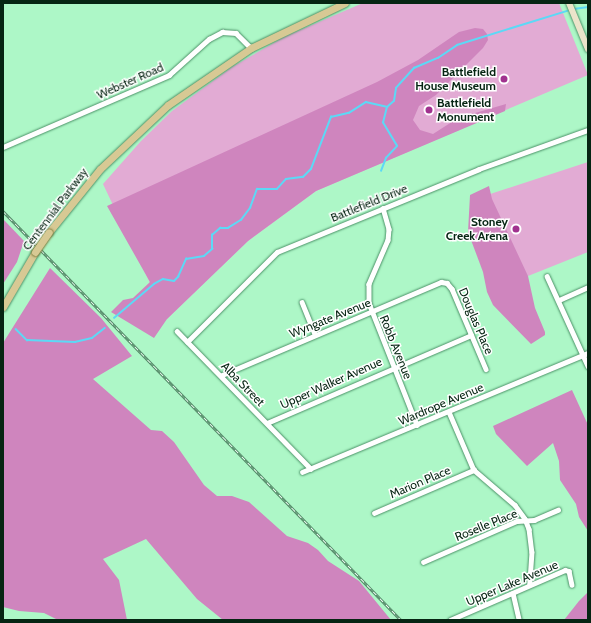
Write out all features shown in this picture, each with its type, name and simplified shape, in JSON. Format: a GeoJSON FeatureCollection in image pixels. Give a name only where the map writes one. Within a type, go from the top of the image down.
{"type":"FeatureCollection","features":[{"type":"Feature","properties":{"kind":"main road","name":"Centennial Parkway"},"geometry":{"type":"LineString","coordinates":[[3,306],[48,232],[96,174],[136,133],[200,81],[251,48],[346,3]]}},
{"type":"Feature","properties":{"kind":"main road"},"geometry":{"type":"LineString","coordinates":[[569,3],[588,49]]}},
{"type":"Feature","properties":{"kind":"street","name":"Webster Road"},"geometry":{"type":"LineString","coordinates":[[3,147],[169,75],[209,39],[222,32],[236,33],[251,48]]}},
{"type":"Feature","properties":{"kind":"street","name":"Battlefield Drive"},"geometry":{"type":"LineString","coordinates":[[187,342],[277,252],[519,154],[588,130]]}},
{"type":"Feature","properties":{"kind":"street","name":"Robb Avenue"},"geometry":{"type":"LineString","coordinates":[[383,208],[389,229],[388,240],[369,284],[368,295],[371,313],[417,424]]}},
{"type":"Feature","properties":{"kind":"street"},"geometry":{"type":"LineString","coordinates":[[547,276],[586,354],[588,366]]}},
{"type":"Feature","properties":{"kind":"street","name":"Wyngate Avenue"},"geometry":{"type":"LineString","coordinates":[[222,375],[315,334],[371,313],[441,282],[447,283]]}},
{"type":"Feature","properties":{"kind":"street","name":"Douglas Place"},"geometry":{"type":"LineString","coordinates":[[447,283],[452,289],[486,369]]}},
{"type":"Feature","properties":{"kind":"street"},"geometry":{"type":"LineString","coordinates":[[559,300],[588,287]]}},
{"type":"Feature","properties":{"kind":"street"},"geometry":{"type":"LineString","coordinates":[[302,302],[315,334]]}},
{"type":"Feature","properties":{"kind":"street","name":"Alba Street"},"geometry":{"type":"LineString","coordinates":[[177,331],[222,375],[311,469]]}},
{"type":"Feature","properties":{"kind":"street","name":"Upper Walker Avenue"},"geometry":{"type":"LineString","coordinates":[[267,422],[471,335]]}},
{"type":"Feature","properties":{"kind":"street","name":"Wardrope Avenue"},"geometry":{"type":"LineString","coordinates":[[302,472],[586,354]]}},
{"type":"Feature","properties":{"kind":"street"},"geometry":{"type":"LineString","coordinates":[[449,412],[474,470],[515,504],[525,520],[529,529],[532,552],[530,584]]}},
{"type":"Feature","properties":{"kind":"street","name":"Marion Place"},"geometry":{"type":"LineString","coordinates":[[374,513],[474,470]]}},
{"type":"Feature","properties":{"kind":"street","name":"Roselle Place"},"geometry":{"type":"LineString","coordinates":[[422,562],[525,520],[534,520],[558,510]]}},
{"type":"Feature","properties":{"kind":"street","name":"Upper Lake Avenue"},"geometry":{"type":"LineString","coordinates":[[450,620],[513,593],[530,584],[568,570],[572,585]]}},
{"type":"Feature","properties":{"kind":"street"},"geometry":{"type":"LineString","coordinates":[[513,593],[519,620]]}},
{"type":"Feature","properties":{"kind":"shaded area"},"geometry":{"type":"Polygon","coordinates":[[[363,3],[559,3],[588,75],[316,191],[248,241],[167,319],[103,184],[141,141],[172,111],[232,67],[284,37],[363,3]]]}},
{"type":"Feature","properties":{"kind":"shaded area"},"geometry":{"type":"Polygon","coordinates":[[[475,28],[483,29],[487,34],[488,40],[483,48],[436,95],[419,106],[413,120],[420,130],[433,134],[458,118],[506,104],[505,111],[316,191],[248,241],[167,319],[154,338],[111,312],[123,300],[133,298],[150,282],[107,206],[377,82],[418,60],[459,32],[475,28]]]}},
{"type":"Feature","properties":{"kind":"shaded area"},"geometry":{"type":"Polygon","coordinates":[[[588,162],[588,252],[528,276],[475,199],[588,162]]]}},
{"type":"Feature","properties":{"kind":"shaded area"},"geometry":{"type":"Polygon","coordinates":[[[489,186],[492,199],[528,276],[535,308],[545,332],[545,335],[531,344],[493,305],[487,292],[483,272],[468,232],[470,195],[489,186]]]}},
{"type":"Feature","properties":{"kind":"shaded area"},"geometry":{"type":"Polygon","coordinates":[[[3,219],[24,241],[17,262],[3,284],[3,219]]]}},
{"type":"Feature","properties":{"kind":"shaded area"},"geometry":{"type":"Polygon","coordinates":[[[50,268],[101,318],[132,356],[93,379],[151,430],[162,431],[174,442],[204,485],[217,496],[232,496],[249,502],[287,536],[308,543],[318,550],[328,561],[359,581],[391,620],[223,620],[197,599],[146,539],[103,559],[119,580],[127,620],[58,620],[44,613],[19,611],[3,607],[3,343],[50,268]]]}},
{"type":"Feature","properties":{"kind":"shaded area"},"geometry":{"type":"Polygon","coordinates":[[[572,390],[588,425],[588,531],[579,517],[576,504],[560,480],[559,461],[553,443],[527,466],[496,434],[493,426],[572,390]]]}},
{"type":"Feature","properties":{"kind":"shaded area"},"geometry":{"type":"Polygon","coordinates":[[[588,592],[588,620],[564,620],[579,601],[588,592]]]}},
{"type":"Feature","properties":{"kind":"waterway"},"geometry":{"type":"LineString","coordinates":[[574,9],[588,7]]}},
{"type":"Feature","properties":{"kind":"waterway"},"geometry":{"type":"LineString","coordinates":[[114,318],[154,284],[163,279],[174,281],[178,277],[186,259],[204,256],[212,249],[212,235],[220,228],[228,228],[241,220],[250,208],[257,189],[277,189],[286,179],[303,177],[311,169],[331,117],[349,113],[366,102],[387,107],[394,101],[396,88],[414,68],[438,58],[457,45],[567,11]]}},
{"type":"Feature","properties":{"kind":"waterway"},"geometry":{"type":"LineString","coordinates":[[381,171],[386,158],[397,146],[383,123],[387,107]]}},
{"type":"Feature","properties":{"kind":"waterway"},"geometry":{"type":"LineString","coordinates":[[16,329],[27,340],[75,342],[92,338],[105,328]]}},
{"type":"Feature","properties":{"kind":"railway"},"geometry":{"type":"LineString","coordinates":[[3,211],[401,620]]}},
{"type":"Feature","properties":{"kind":"place","name":"Battlefield House Museum"},"geometry":{"type":"Point","coordinates":[504,79]}},
{"type":"Feature","properties":{"kind":"place","name":"Battlefield Monument"},"geometry":{"type":"Point","coordinates":[429,110]}},
{"type":"Feature","properties":{"kind":"place","name":"Stoney Creek Arena"},"geometry":{"type":"Point","coordinates":[516,229]}}]}
